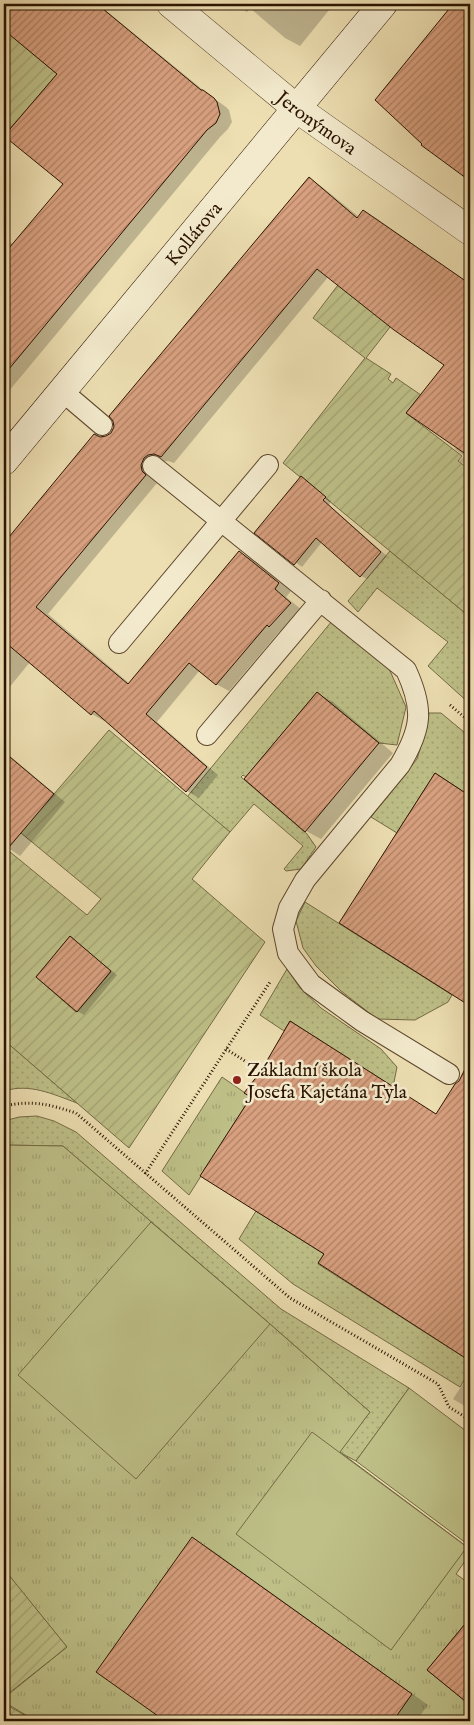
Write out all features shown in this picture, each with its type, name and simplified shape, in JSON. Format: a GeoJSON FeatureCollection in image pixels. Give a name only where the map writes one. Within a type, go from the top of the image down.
{"type":"FeatureCollection","features":[{"type":"Feature","properties":{"kind":"main road","name":"Jeronýmova"},"geometry":{"type":"LineString","coordinates":[[171,4],[296,108],[470,231]]}},
{"type":"Feature","properties":{"kind":"main road","name":"Kollárova"},"geometry":{"type":"LineString","coordinates":[[4,461],[383,4]]}},
{"type":"Feature","properties":{"kind":"lane"},"geometry":{"type":"LineString","coordinates":[[62,391],[102,425]]}},
{"type":"Feature","properties":{"kind":"lane"},"geometry":{"type":"LineString","coordinates":[[119,643],[268,465]]}},
{"type":"Feature","properties":{"kind":"lane"},"geometry":{"type":"LineString","coordinates":[[153,466],[406,670],[415,690],[418,708],[417,728],[412,745],[400,765],[305,880],[289,908],[283,929],[288,953],[311,984],[362,1022],[449,1074]]}},
{"type":"Feature","properties":{"kind":"lane"},"geometry":{"type":"LineString","coordinates":[[207,735],[321,600]]}},
{"type":"Feature","properties":{"kind":"path"},"geometry":{"type":"LineString","coordinates":[[145,1174],[288,953]]}},
{"type":"Feature","properties":{"kind":"path"},"geometry":{"type":"LineString","coordinates":[[226,1049],[260,1071]]}},
{"type":"Feature","properties":{"kind":"path"},"geometry":{"type":"LineString","coordinates":[[4,1106],[23,1102],[50,1104],[76,1114],[290,1298],[438,1384],[449,1407],[470,1420]]}},
{"type":"Feature","properties":{"kind":"green space"},"geometry":{"type":"Polygon","coordinates":[[[4,21],[12,28],[8,33],[57,74],[4,136],[4,21]]]}},
{"type":"Feature","properties":{"kind":"green space"},"geometry":{"type":"Polygon","coordinates":[[[344,277],[397,318],[366,358],[391,374],[388,379],[393,383],[396,378],[421,395],[406,413],[462,456],[458,461],[470,470],[470,617],[283,463],[365,358],[313,318],[344,277]]]}},
{"type":"Feature","properties":{"kind":"green space"},"geometry":{"type":"Polygon","coordinates":[[[390,551],[470,617],[470,704],[428,666],[448,642],[377,588],[358,612],[348,601],[390,551]]]}},
{"type":"Feature","properties":{"kind":"green space"},"geometry":{"type":"Polygon","coordinates":[[[332,621],[387,664],[406,707],[397,745],[379,743],[317,692],[246,777],[243,775],[241,777],[307,834],[316,847],[301,869],[286,871],[284,869],[303,846],[254,804],[230,832],[187,797],[332,621]]]}},
{"type":"Feature","properties":{"kind":"green space"},"geometry":{"type":"Polygon","coordinates":[[[429,713],[441,713],[470,737],[470,796],[435,773],[397,833],[371,817],[417,759],[429,713]]]}},
{"type":"Feature","properties":{"kind":"green space"},"geometry":{"type":"Polygon","coordinates":[[[109,730],[230,832],[192,879],[265,942],[129,1148],[4,1040],[4,847],[87,915],[101,899],[4,819],[4,765],[48,801],[109,730]],[[70,936],[36,977],[76,1012],[111,972],[70,936]]]}},
{"type":"Feature","properties":{"kind":"green space"},"geometry":{"type":"Polygon","coordinates":[[[305,902],[452,995],[448,1002],[415,1020],[377,1019],[341,991],[316,966],[303,948],[296,921],[305,902]]]}},
{"type":"Feature","properties":{"kind":"green space"},"geometry":{"type":"Polygon","coordinates":[[[287,969],[300,988],[321,1008],[381,1049],[397,1067],[393,1087],[290,1021],[284,1031],[260,1015],[287,969]]]}},
{"type":"Feature","properties":{"kind":"green space"},"geometry":{"type":"Polygon","coordinates":[[[4,1040],[77,1103],[50,1093],[32,1089],[23,1088],[4,1091],[4,1040]]]}},
{"type":"Feature","properties":{"kind":"green space"},"geometry":{"type":"Polygon","coordinates":[[[222,1077],[251,1097],[189,1195],[162,1171],[222,1077]]]}},
{"type":"Feature","properties":{"kind":"green space"},"geometry":{"type":"Polygon","coordinates":[[[37,1116],[54,1121],[76,1132],[281,1309],[409,1388],[356,1461],[339,1452],[370,1412],[63,1146],[4,1145],[4,1121],[19,1117],[37,1116]]]}},
{"type":"Feature","properties":{"kind":"green space"},"geometry":{"type":"Polygon","coordinates":[[[4,1145],[63,1146],[370,1412],[340,1452],[470,1549],[470,1554],[456,1574],[470,1584],[470,1618],[427,1670],[470,1705],[470,1721],[36,1721],[4,1702],[4,1698],[67,1647],[4,1570],[4,1145]]]}},
{"type":"Feature","properties":{"kind":"green space"},"geometry":{"type":"Polygon","coordinates":[[[256,1211],[324,1254],[318,1264],[470,1361],[470,1370],[460,1387],[293,1284],[239,1239],[256,1211]]]}},
{"type":"Feature","properties":{"kind":"green space"},"geometry":{"type":"Polygon","coordinates":[[[151,1222],[270,1324],[136,1479],[18,1375],[151,1222]]]}},
{"type":"Feature","properties":{"kind":"green space"},"geometry":{"type":"Polygon","coordinates":[[[409,1388],[470,1434],[470,1546],[356,1461],[409,1388]]]}},
{"type":"Feature","properties":{"kind":"green space"},"geometry":{"type":"Polygon","coordinates":[[[312,1432],[467,1547],[391,1650],[236,1534],[312,1432]]]}},
{"type":"Feature","properties":{"kind":"green space"},"geometry":{"type":"Polygon","coordinates":[[[4,1569],[67,1647],[4,1697],[4,1569]]]}},
{"type":"Feature","properties":{"kind":"green space"},"geometry":{"type":"Polygon","coordinates":[[[5,1704],[35,1721],[4,1721],[5,1704]]]}},
{"type":"Feature","properties":{"kind":"building"},"geometry":{"type":"Polygon","coordinates":[[[4,4],[97,4],[201,90],[214,98],[220,114],[216,123],[207,130],[4,375],[4,254],[63,184],[4,136],[57,74],[4,30],[4,4]]]}},
{"type":"Feature","properties":{"kind":"building"},"geometry":{"type":"Polygon","coordinates":[[[453,4],[470,4],[470,181],[421,145],[375,100],[453,4]]]}},
{"type":"Feature","properties":{"kind":"building"},"geometry":{"type":"Polygon","coordinates":[[[309,177],[357,218],[363,210],[470,284],[470,457],[406,413],[444,365],[394,330],[317,269],[161,457],[154,454],[144,458],[141,465],[142,471],[146,475],[36,607],[128,684],[239,551],[279,583],[275,589],[291,603],[269,627],[267,625],[216,685],[189,663],[146,714],[207,767],[186,792],[94,711],[91,715],[6,643],[4,646],[4,543],[94,434],[100,437],[111,433],[114,427],[113,421],[109,416],[309,177]]]}},
{"type":"Feature","properties":{"kind":"building"},"geometry":{"type":"Polygon","coordinates":[[[301,476],[326,497],[323,500],[381,552],[360,577],[316,538],[294,565],[254,533],[301,476]]]}},
{"type":"Feature","properties":{"kind":"building"},"geometry":{"type":"Polygon","coordinates":[[[317,692],[379,743],[305,832],[244,779],[317,692]]]}},
{"type":"Feature","properties":{"kind":"building"},"geometry":{"type":"Polygon","coordinates":[[[4,752],[54,794],[4,853],[4,752]]]}},
{"type":"Feature","properties":{"kind":"building"},"geometry":{"type":"Polygon","coordinates":[[[435,773],[470,796],[470,1006],[339,923],[435,773]]]}},
{"type":"Feature","properties":{"kind":"building"},"geometry":{"type":"Polygon","coordinates":[[[70,936],[111,971],[77,1012],[36,977],[70,936]]]}},
{"type":"Feature","properties":{"kind":"building"},"geometry":{"type":"Polygon","coordinates":[[[290,1021],[436,1114],[455,1084],[459,1081],[470,1059],[470,1361],[318,1263],[324,1254],[200,1176],[251,1097],[244,1093],[261,1071],[290,1021]]]}},
{"type":"Feature","properties":{"kind":"building"},"geometry":{"type":"Polygon","coordinates":[[[192,1537],[412,1694],[393,1721],[165,1721],[96,1672],[192,1537]]]}},
{"type":"Feature","properties":{"kind":"building"},"geometry":{"type":"Polygon","coordinates":[[[470,1618],[470,1705],[427,1670],[470,1618]]]}},
{"type":"Feature","properties":{"kind":"place","name":"Základní škola Josefa Kajetána Tyla"},"geometry":{"type":"Point","coordinates":[237,1080]}}]}
